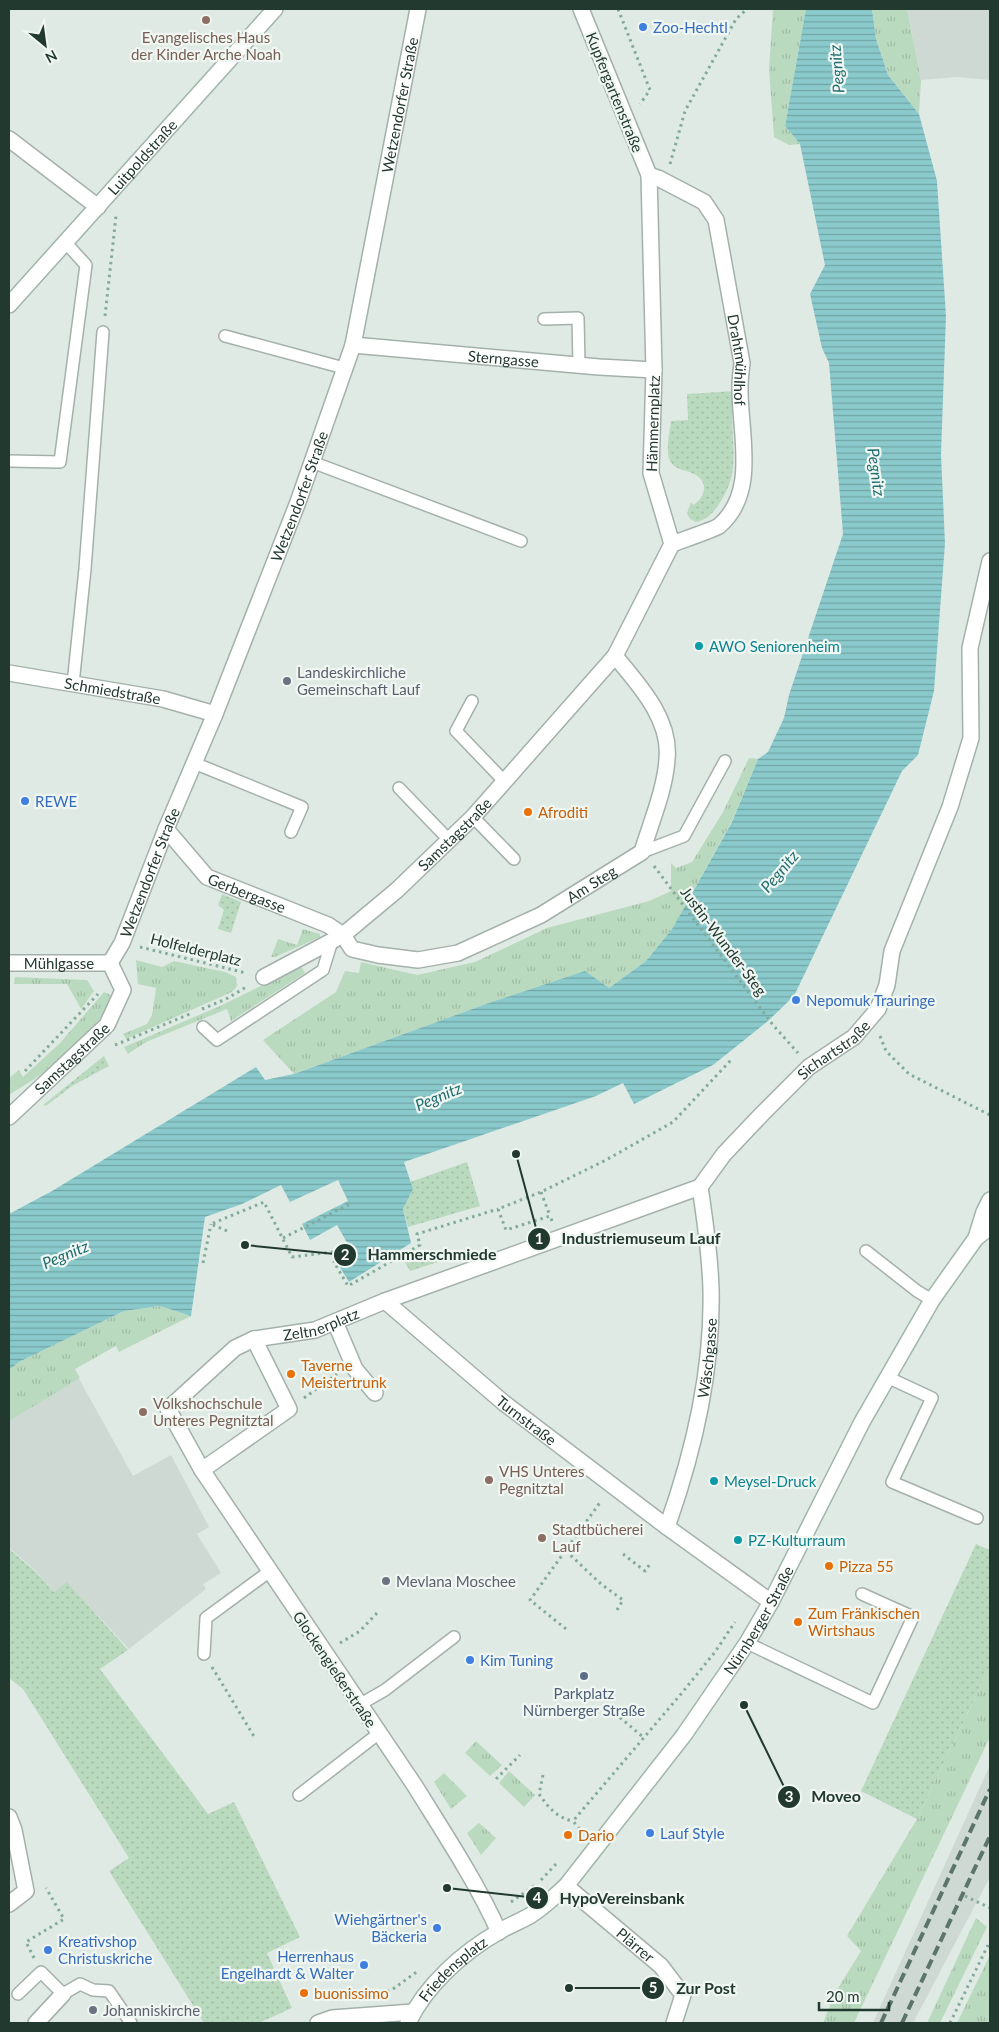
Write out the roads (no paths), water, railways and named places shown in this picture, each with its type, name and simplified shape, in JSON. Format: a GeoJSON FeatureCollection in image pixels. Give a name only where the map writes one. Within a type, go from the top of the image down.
{"type":"FeatureCollection","features":[{"type":"Feature","properties":{"kind":"street","name":"Luitpoldstraße"},"geometry":{"type":"LineString","coordinates":[[9,305],[275,9]]}},
{"type":"Feature","properties":{"kind":"street","name":"Wetzendorfer Straße"},"geometry":{"type":"LineString","coordinates":[[113,969],[166,829],[215,714],[312,462],[352,345],[418,9]]}},
{"type":"Feature","properties":{"kind":"street","name":"Kupfergartenstraße"},"geometry":{"type":"LineString","coordinates":[[581,9],[628,121],[648,175]]}},
{"type":"Feature","properties":{"kind":"street"},"geometry":{"type":"LineString","coordinates":[[9,139],[98,207]]}},
{"type":"Feature","properties":{"kind":"street","name":"Drahtmühlhof"},"geometry":{"type":"LineString","coordinates":[[648,175],[704,202],[716,220],[742,363],[740,387],[745,470],[740,491],[733,508],[718,527],[672,544]]}},
{"type":"Feature","properties":{"kind":"street","name":"Hämmernplatz"},"geometry":{"type":"LineString","coordinates":[[648,175],[654,370],[651,473],[672,544]]}},
{"type":"Feature","properties":{"kind":"street","name":"Sterngasse"},"geometry":{"type":"LineString","coordinates":[[352,345],[654,370]]}},
{"type":"Feature","properties":{"kind":"street"},"geometry":{"type":"LineString","coordinates":[[642,852],[660,794],[668,758],[664,729],[652,703],[615,656],[672,544]]}},
{"type":"Feature","properties":{"kind":"street","name":"Sichartstraße"},"geometry":{"type":"LineString","coordinates":[[700,1187],[724,1154],[809,1067],[854,1037],[878,1009],[887,984],[892,951],[950,807],[971,738],[970,648],[990,561]]}},
{"type":"Feature","properties":{"kind":"street","name":"Samstagstraße"},"geometry":{"type":"LineString","coordinates":[[264,977],[338,938],[398,890],[473,818],[615,656]]}},
{"type":"Feature","properties":{"kind":"street","name":"Schmiedstraße"},"geometry":{"type":"LineString","coordinates":[[9,673],[163,700],[215,714]]}},
{"type":"Feature","properties":{"kind":"street","name":"Gerbergasse"},"geometry":{"type":"LineString","coordinates":[[166,829],[207,877],[328,925],[338,938]]}},
{"type":"Feature","properties":{"kind":"street","name":"Am Steg"},"geometry":{"type":"LineString","coordinates":[[338,938],[352,949],[378,955],[418,960],[458,953],[541,915],[642,852]]}},
{"type":"Feature","properties":{"kind":"street","name":"Mühlgasse"},"geometry":{"type":"LineString","coordinates":[[9,963],[113,969]]}},
{"type":"Feature","properties":{"kind":"street","name":"Samstagstraße"},"geometry":{"type":"LineString","coordinates":[[9,1117],[107,1025],[123,990],[113,969]]}},
{"type":"Feature","properties":{"kind":"street"},"geometry":{"type":"LineString","coordinates":[[385,1301],[700,1187]]}},
{"type":"Feature","properties":{"kind":"street","name":"Wäschgasse"},"geometry":{"type":"LineString","coordinates":[[667,1527],[682,1486],[695,1436],[708,1352],[711,1289],[707,1230],[700,1187]]}},
{"type":"Feature","properties":{"kind":"street","name":"Nürnberger Straße"},"geometry":{"type":"LineString","coordinates":[[976,1238],[990,1200]]}},
{"type":"Feature","properties":{"kind":"street","name":"Nürnberger Straße"},"geometry":{"type":"LineString","coordinates":[[499,1932],[530,1915],[566,1886],[684,1736],[771,1602],[862,1422],[932,1300],[976,1238],[990,1227]]}},
{"type":"Feature","properties":{"kind":"street","name":"Zeltnerplatz"},"geometry":{"type":"LineString","coordinates":[[168,1409],[235,1348],[254,1339],[315,1330],[385,1301]]}},
{"type":"Feature","properties":{"kind":"street","name":"Turnstraße"},"geometry":{"type":"LineString","coordinates":[[385,1301],[504,1403],[667,1527],[771,1602]]}},
{"type":"Feature","properties":{"kind":"street"},"geometry":{"type":"LineString","coordinates":[[335,1322],[355,1369],[374,1393]]}},
{"type":"Feature","properties":{"kind":"street"},"geometry":{"type":"LineString","coordinates":[[202,1470],[289,1409],[254,1339]]}},
{"type":"Feature","properties":{"kind":"street","name":"Glockengießerstraße"},"geometry":{"type":"LineString","coordinates":[[168,1409],[202,1470],[425,1802],[492,1916],[499,1932]]}},
{"type":"Feature","properties":{"kind":"street"},"geometry":{"type":"LineString","coordinates":[[9,1817],[14,1830],[26,1891],[9,1904]]}},
{"type":"Feature","properties":{"kind":"street","name":"Plärrer"},"geometry":{"type":"LineString","coordinates":[[566,1886],[662,1966],[683,1994],[675,2020]]}},
{"type":"Feature","properties":{"kind":"street","name":"Friedensplatz"},"geometry":{"type":"LineString","coordinates":[[411,2017],[431,1988],[452,1966],[499,1932]]}},
{"type":"Feature","properties":{"kind":"street"},"geometry":{"type":"LineString","coordinates":[[36,2023],[63,1994]]}},
{"type":"Feature","properties":{"kind":"street"},"geometry":{"type":"LineString","coordinates":[[318,2023],[332,2018],[411,2017]]}},
{"type":"Feature","properties":{"kind":"lane"},"geometry":{"type":"LineString","coordinates":[[9,461],[60,462],[86,265],[65,242]]}},
{"type":"Feature","properties":{"kind":"lane"},"geometry":{"type":"LineString","coordinates":[[544,319],[578,318],[579,365]]}},
{"type":"Feature","properties":{"kind":"lane"},"geometry":{"type":"LineString","coordinates":[[73,684],[85,569],[103,332]]}},
{"type":"Feature","properties":{"kind":"lane"},"geometry":{"type":"LineString","coordinates":[[226,336],[344,368]]}},
{"type":"Feature","properties":{"kind":"lane"},"geometry":{"type":"LineString","coordinates":[[312,462],[521,541]]}},
{"type":"Feature","properties":{"kind":"lane"},"geometry":{"type":"LineString","coordinates":[[472,701],[456,731],[504,782]]}},
{"type":"Feature","properties":{"kind":"lane"},"geometry":{"type":"LineString","coordinates":[[642,852],[684,836],[725,761]]}},
{"type":"Feature","properties":{"kind":"lane"},"geometry":{"type":"LineString","coordinates":[[194,763],[302,808],[291,832]]}},
{"type":"Feature","properties":{"kind":"lane"},"geometry":{"type":"LineString","coordinates":[[399,788],[449,840]]}},
{"type":"Feature","properties":{"kind":"lane"},"geometry":{"type":"LineString","coordinates":[[473,818],[514,859]]}},
{"type":"Feature","properties":{"kind":"lane"},"geometry":{"type":"LineString","coordinates":[[203,1027],[217,1040],[323,970],[338,938]]}},
{"type":"Feature","properties":{"kind":"lane"},"geometry":{"type":"LineString","coordinates":[[866,1251],[917,1291],[932,1300]]}},
{"type":"Feature","properties":{"kind":"lane"},"geometry":{"type":"LineString","coordinates":[[887,1377],[932,1398],[892,1482],[977,1518]]}},
{"type":"Feature","properties":{"kind":"lane"},"geometry":{"type":"LineString","coordinates":[[204,1654],[206,1618],[270,1571]]}},
{"type":"Feature","properties":{"kind":"lane"},"geometry":{"type":"LineString","coordinates":[[746,1643],[873,1703],[913,1617],[862,1594]]}},
{"type":"Feature","properties":{"kind":"lane"},"geometry":{"type":"LineString","coordinates":[[359,1705],[385,1690],[454,1637]]}},
{"type":"Feature","properties":{"kind":"lane"},"geometry":{"type":"LineString","coordinates":[[299,1795],[378,1734]]}},
{"type":"Feature","properties":{"kind":"lane"},"geometry":{"type":"LineString","coordinates":[[18,1994],[41,1972],[63,1994],[80,1984],[93,1990],[109,1990],[131,2023]]}},
{"type":"Feature","properties":{"kind":"water","name":"Pegnitz"},"geometry":{"type":"Polygon","coordinates":[[[806,9],[872,9],[876,39],[888,75],[919,114],[937,181],[946,316],[941,454],[945,543],[934,691],[918,755],[902,771],[794,996],[768,1021],[713,1065],[634,1104],[623,1083],[596,1096],[404,1162],[413,1189],[403,1209],[411,1243],[349,1282],[338,1264],[354,1255],[337,1225],[310,1240],[302,1224],[348,1201],[338,1180],[290,1202],[281,1185],[242,1204],[205,1217],[191,1316],[160,1306],[124,1311],[19,1362],[9,1370],[9,1214],[52,1191],[256,1067],[265,1080],[294,1074],[486,1004],[585,971],[609,988],[646,961],[672,929],[732,822],[758,759],[768,752],[784,718],[789,695],[843,534],[829,363],[822,348],[810,294],[825,265],[800,144],[785,126],[806,9]]]}},
{"type":"Feature","properties":{"kind":"railway"},"geometry":{"type":"LineString","coordinates":[[881,2023],[990,1789]]}},
{"type":"Feature","properties":{"kind":"railway"},"geometry":{"type":"LineString","coordinates":[[902,2023],[990,1836]]}},
{"type":"Feature","properties":{"kind":"place","name":"Evangelisches Haus der Kinder Arche Noah"},"geometry":{"type":"Point","coordinates":[206,20]}},
{"type":"Feature","properties":{"kind":"place","name":"Zoo-Hechtl"},"geometry":{"type":"Point","coordinates":[643,27]}},
{"type":"Feature","properties":{"kind":"place","name":"AWO Seniorenheim"},"geometry":{"type":"Point","coordinates":[699,646]}},
{"type":"Feature","properties":{"kind":"place","name":"Landeskirchliche Gemeinschaft Lauf"},"geometry":{"type":"Point","coordinates":[287,681]}},
{"type":"Feature","properties":{"kind":"place","name":"REWE"},"geometry":{"type":"Point","coordinates":[25,801]}},
{"type":"Feature","properties":{"kind":"place","name":"Afroditi"},"geometry":{"type":"Point","coordinates":[528,812]}},
{"type":"Feature","properties":{"kind":"place","name":"Nepomuk Trauringe"},"geometry":{"type":"Point","coordinates":[796,1000]}},
{"type":"Feature","properties":{"kind":"place","name":"Industriemuseum Lauf"},"geometry":{"type":"Point","coordinates":[516,1154]}},
{"type":"Feature","properties":{"kind":"place","name":"Hammerschmiede"},"geometry":{"type":"Point","coordinates":[245,1245]}},
{"type":"Feature","properties":{"kind":"place","name":"Taverne Meistertrunk"},"geometry":{"type":"Point","coordinates":[291,1374]}},
{"type":"Feature","properties":{"kind":"place","name":"Volkshochschule Unteres Pegnitztal"},"geometry":{"type":"Point","coordinates":[143,1412]}},
{"type":"Feature","properties":{"kind":"place","name":"VHS Unteres Pegnitztal"},"geometry":{"type":"Point","coordinates":[489,1480]}},
{"type":"Feature","properties":{"kind":"place","name":"Meysel-Druck"},"geometry":{"type":"Point","coordinates":[714,1481]}},
{"type":"Feature","properties":{"kind":"place","name":"Stadtbücherei Lauf"},"geometry":{"type":"Point","coordinates":[542,1538]}},
{"type":"Feature","properties":{"kind":"place","name":"PZ-Kulturraum"},"geometry":{"type":"Point","coordinates":[738,1540]}},
{"type":"Feature","properties":{"kind":"place","name":"Pizza 55"},"geometry":{"type":"Point","coordinates":[829,1566]}},
{"type":"Feature","properties":{"kind":"place","name":"Mevlana Moschee"},"geometry":{"type":"Point","coordinates":[386,1581]}},
{"type":"Feature","properties":{"kind":"place","name":"Zum Fränkischen Wirtshaus"},"geometry":{"type":"Point","coordinates":[798,1622]}},
{"type":"Feature","properties":{"kind":"place","name":"Kim Tuning"},"geometry":{"type":"Point","coordinates":[470,1660]}},
{"type":"Feature","properties":{"kind":"place","name":"Parkplatz Nürnberger Straße"},"geometry":{"type":"Point","coordinates":[584,1676]}},
{"type":"Feature","properties":{"kind":"place","name":"Moveo"},"geometry":{"type":"Point","coordinates":[744,1705]}},
{"type":"Feature","properties":{"kind":"place","name":"Lauf Style"},"geometry":{"type":"Point","coordinates":[650,1833]}},
{"type":"Feature","properties":{"kind":"place","name":"Dario"},"geometry":{"type":"Point","coordinates":[568,1835]}},
{"type":"Feature","properties":{"kind":"place","name":"HypoVereinsbank"},"geometry":{"type":"Point","coordinates":[447,1888]}},
{"type":"Feature","properties":{"kind":"place","name":"Wiehgärtner's Bäckeria"},"geometry":{"type":"Point","coordinates":[437,1928]}},
{"type":"Feature","properties":{"kind":"place","name":"Kreativshop Christuskriche"},"geometry":{"type":"Point","coordinates":[48,1950]}},
{"type":"Feature","properties":{"kind":"place","name":"Herrenhaus Engelhardt & Walter"},"geometry":{"type":"Point","coordinates":[364,1965]}},
{"type":"Feature","properties":{"kind":"place","name":"Zur Post"},"geometry":{"type":"Point","coordinates":[569,1988]}},
{"type":"Feature","properties":{"kind":"place","name":"buonissimo"},"geometry":{"type":"Point","coordinates":[304,1993]}},
{"type":"Feature","properties":{"kind":"place","name":"Johanniskirche"},"geometry":{"type":"Point","coordinates":[93,2010]}}]}
